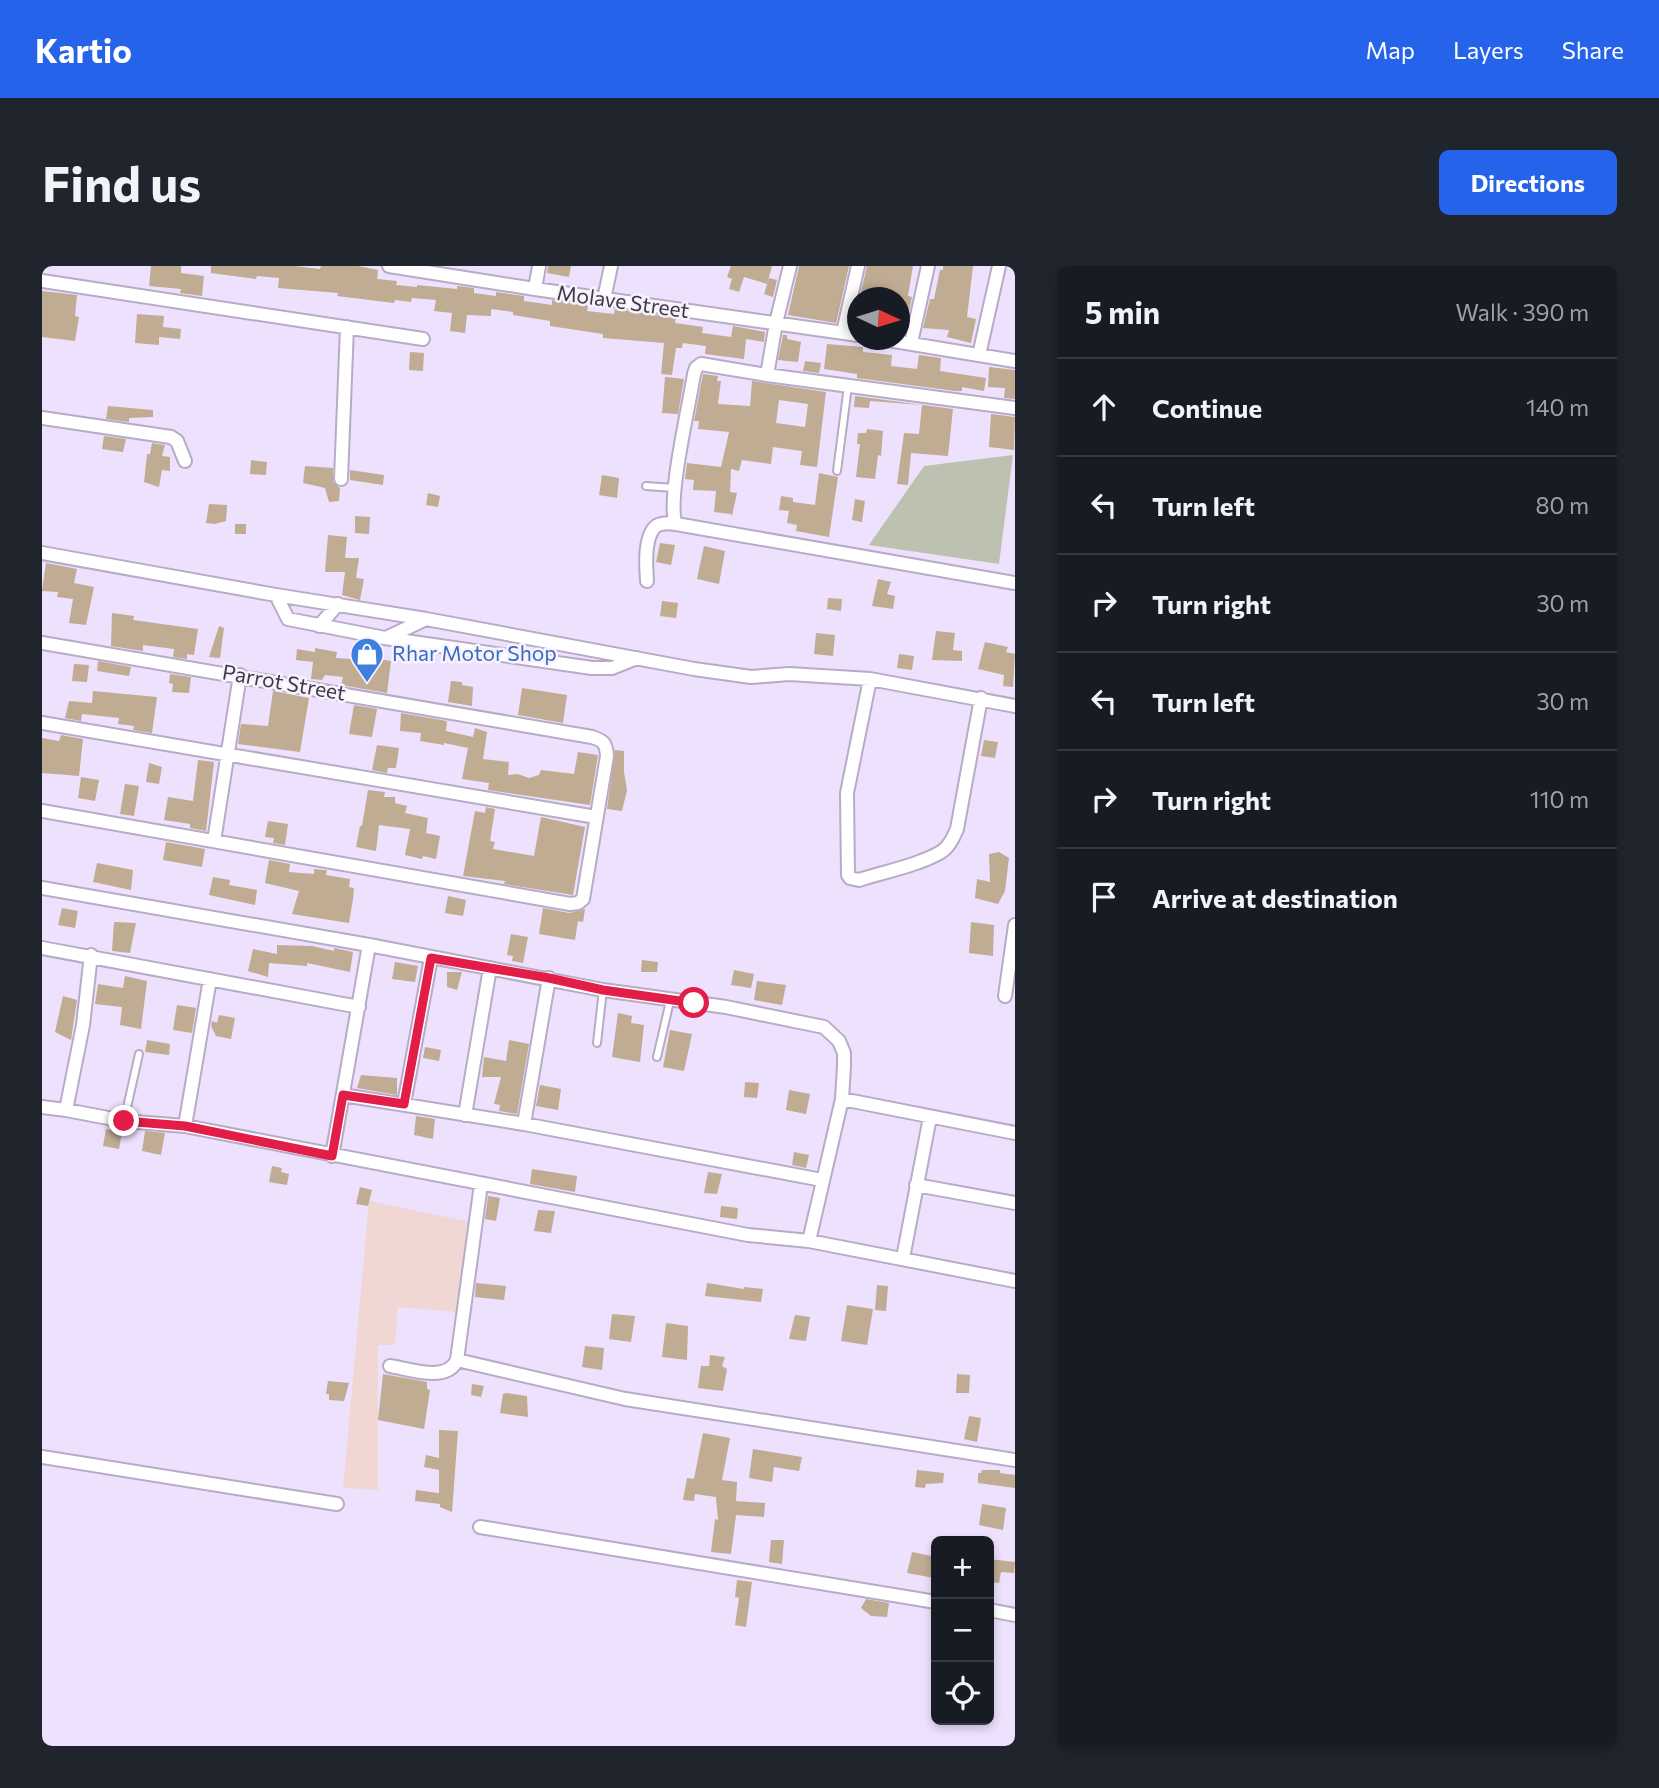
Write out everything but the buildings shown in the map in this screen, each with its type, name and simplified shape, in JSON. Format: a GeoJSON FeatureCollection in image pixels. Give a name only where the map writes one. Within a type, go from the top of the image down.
{"type":"FeatureCollection","features":[{"type":"Feature","properties":{"kind":"street","name":"Molave Street"},"geometry":{"type":"LineString","coordinates":[[388,266],[847,333]]}},
{"type":"Feature","properties":{"kind":"street"},"geometry":{"type":"LineString","coordinates":[[535,289],[539,266]]}},
{"type":"Feature","properties":{"kind":"street"},"geometry":{"type":"LineString","coordinates":[[604,299],[611,266]]}},
{"type":"Feature","properties":{"kind":"street"},"geometry":{"type":"LineString","coordinates":[[767,375],[790,266]]}},
{"type":"Feature","properties":{"kind":"street"},"geometry":{"type":"LineString","coordinates":[[843,332],[858,266]]}},
{"type":"Feature","properties":{"kind":"street"},"geometry":{"type":"LineString","coordinates":[[928,266],[911,343],[1015,361]]}},
{"type":"Feature","properties":{"kind":"street"},"geometry":{"type":"LineString","coordinates":[[979,355],[999,266]]}},
{"type":"Feature","properties":{"kind":"street"},"geometry":{"type":"LineString","coordinates":[[42,281],[423,339]]}},
{"type":"Feature","properties":{"kind":"street"},"geometry":{"type":"LineString","coordinates":[[341,479],[347,327]]}},
{"type":"Feature","properties":{"kind":"street"},"geometry":{"type":"LineString","coordinates":[[676,524],[673,516],[676,488],[696,368],[705,363],[767,375],[1015,408]]}},
{"type":"Feature","properties":{"kind":"street"},"geometry":{"type":"LineString","coordinates":[[42,418],[171,437],[177,441],[186,461]]}},
{"type":"Feature","properties":{"kind":"street"},"geometry":{"type":"LineString","coordinates":[[647,581],[646,562],[652,531],[655,526],[664,523],[1015,583]]}},
{"type":"Feature","properties":{"kind":"street"},"geometry":{"type":"LineString","coordinates":[[42,553],[751,677],[789,674],[870,678],[1015,706]]}},
{"type":"Feature","properties":{"kind":"street"},"geometry":{"type":"LineString","coordinates":[[276,596],[288,619],[385,638],[592,668],[606,669],[638,657]]}},
{"type":"Feature","properties":{"kind":"street"},"geometry":{"type":"LineString","coordinates":[[319,626],[338,604]]}},
{"type":"Feature","properties":{"kind":"street"},"geometry":{"type":"LineString","coordinates":[[385,638],[426,619]]}},
{"type":"Feature","properties":{"kind":"street","name":"Parrot Street"},"geometry":{"type":"LineString","coordinates":[[42,643],[592,737],[606,744],[607,756],[596,817]]}},
{"type":"Feature","properties":{"kind":"street"},"geometry":{"type":"LineString","coordinates":[[605,652],[616,666]]}},
{"type":"Feature","properties":{"kind":"street"},"geometry":{"type":"LineString","coordinates":[[214,841],[240,676]]}},
{"type":"Feature","properties":{"kind":"street"},"geometry":{"type":"LineString","coordinates":[[870,678],[846,793],[848,875],[853,879],[859,880],[919,860],[942,851],[951,842],[957,829],[981,698]]}},
{"type":"Feature","properties":{"kind":"street"},"geometry":{"type":"LineString","coordinates":[[42,723],[596,817],[583,899],[578,904],[570,904],[42,811]]}},
{"type":"Feature","properties":{"kind":"street"},"geometry":{"type":"LineString","coordinates":[[42,888],[369,945],[603,990],[726,1007],[824,1027],[839,1041],[844,1053],[842,1099],[809,1241]]}},
{"type":"Feature","properties":{"kind":"street"},"geometry":{"type":"LineString","coordinates":[[1004,996],[1015,925]]}},
{"type":"Feature","properties":{"kind":"street"},"geometry":{"type":"LineString","coordinates":[[332,1156],[369,945]]}},
{"type":"Feature","properties":{"kind":"street"},"geometry":{"type":"LineString","coordinates":[[42,948],[359,1007]]}},
{"type":"Feature","properties":{"kind":"street"},"geometry":{"type":"LineString","coordinates":[[66,1110],[83,1026],[91,955]]}},
{"type":"Feature","properties":{"kind":"street"},"geometry":{"type":"LineString","coordinates":[[404,1104],[431,958]]}},
{"type":"Feature","properties":{"kind":"street"},"geometry":{"type":"LineString","coordinates":[[465,1115],[491,968]]}},
{"type":"Feature","properties":{"kind":"street"},"geometry":{"type":"LineString","coordinates":[[524,1124],[549,978]]}},
{"type":"Feature","properties":{"kind":"street"},"geometry":{"type":"LineString","coordinates":[[185,1126],[210,979]]}},
{"type":"Feature","properties":{"kind":"street"},"geometry":{"type":"LineString","coordinates":[[343,1095],[524,1124],[822,1180]]}},
{"type":"Feature","properties":{"kind":"street"},"geometry":{"type":"LineString","coordinates":[[842,1099],[1015,1133]]}},
{"type":"Feature","properties":{"kind":"street"},"geometry":{"type":"LineString","coordinates":[[42,1107],[124,1121],[185,1126],[748,1235],[809,1241],[1015,1281]]}},
{"type":"Feature","properties":{"kind":"street"},"geometry":{"type":"LineString","coordinates":[[902,1258],[930,1117]]}},
{"type":"Feature","properties":{"kind":"street"},"geometry":{"type":"LineString","coordinates":[[390,1366],[431,1373],[446,1372],[454,1367],[481,1184]]}},
{"type":"Feature","properties":{"kind":"street"},"geometry":{"type":"LineString","coordinates":[[916,1185],[1015,1203]]}},
{"type":"Feature","properties":{"kind":"street"},"geometry":{"type":"LineString","coordinates":[[457,1360],[625,1399],[1015,1460]]}},
{"type":"Feature","properties":{"kind":"street"},"geometry":{"type":"LineString","coordinates":[[42,1457],[337,1504]]}},
{"type":"Feature","properties":{"kind":"street"},"geometry":{"type":"LineString","coordinates":[[480,1527],[931,1601]]}},
{"type":"Feature","properties":{"kind":"street"},"geometry":{"type":"LineString","coordinates":[[994,1611],[1015,1615]]}},
{"type":"Feature","properties":{"kind":"lane"},"geometry":{"type":"LineString","coordinates":[[837,471],[848,386]]}},
{"type":"Feature","properties":{"kind":"lane"},"geometry":{"type":"LineString","coordinates":[[646,486],[676,488]]}},
{"type":"Feature","properties":{"kind":"lane"},"geometry":{"type":"LineString","coordinates":[[597,1044],[603,990]]}},
{"type":"Feature","properties":{"kind":"lane"},"geometry":{"type":"LineString","coordinates":[[657,1057],[670,1001]]}},
{"type":"Feature","properties":{"kind":"lane"},"geometry":{"type":"LineString","coordinates":[[124,1121],[139,1054]]}},
{"type":"Feature","properties":{"kind":"shaded area"},"geometry":{"type":"Polygon","coordinates":[[[369,1201],[470,1222],[457,1312],[398,1307],[395,1345],[378,1345],[378,1490],[343,1488],[369,1201]]]}},
{"type":"Feature","properties":{"kind":"green space"},"geometry":{"type":"Polygon","coordinates":[[[1013,455],[999,564],[869,545],[924,466],[1013,455]]]}},
{"type":"Feature","properties":{"kind":"place","name":"Rhar Motor Shop"},"geometry":{"type":"Point","coordinates":[367,684]}},
{"type":"Feature","properties":{"kind":"route"},"geometry":{"type":"LineString","coordinates":[[124,1121],[185,1126],[332,1156],[343,1095],[404,1104],[431,958],[603,990],[694,1003]]}}]}
